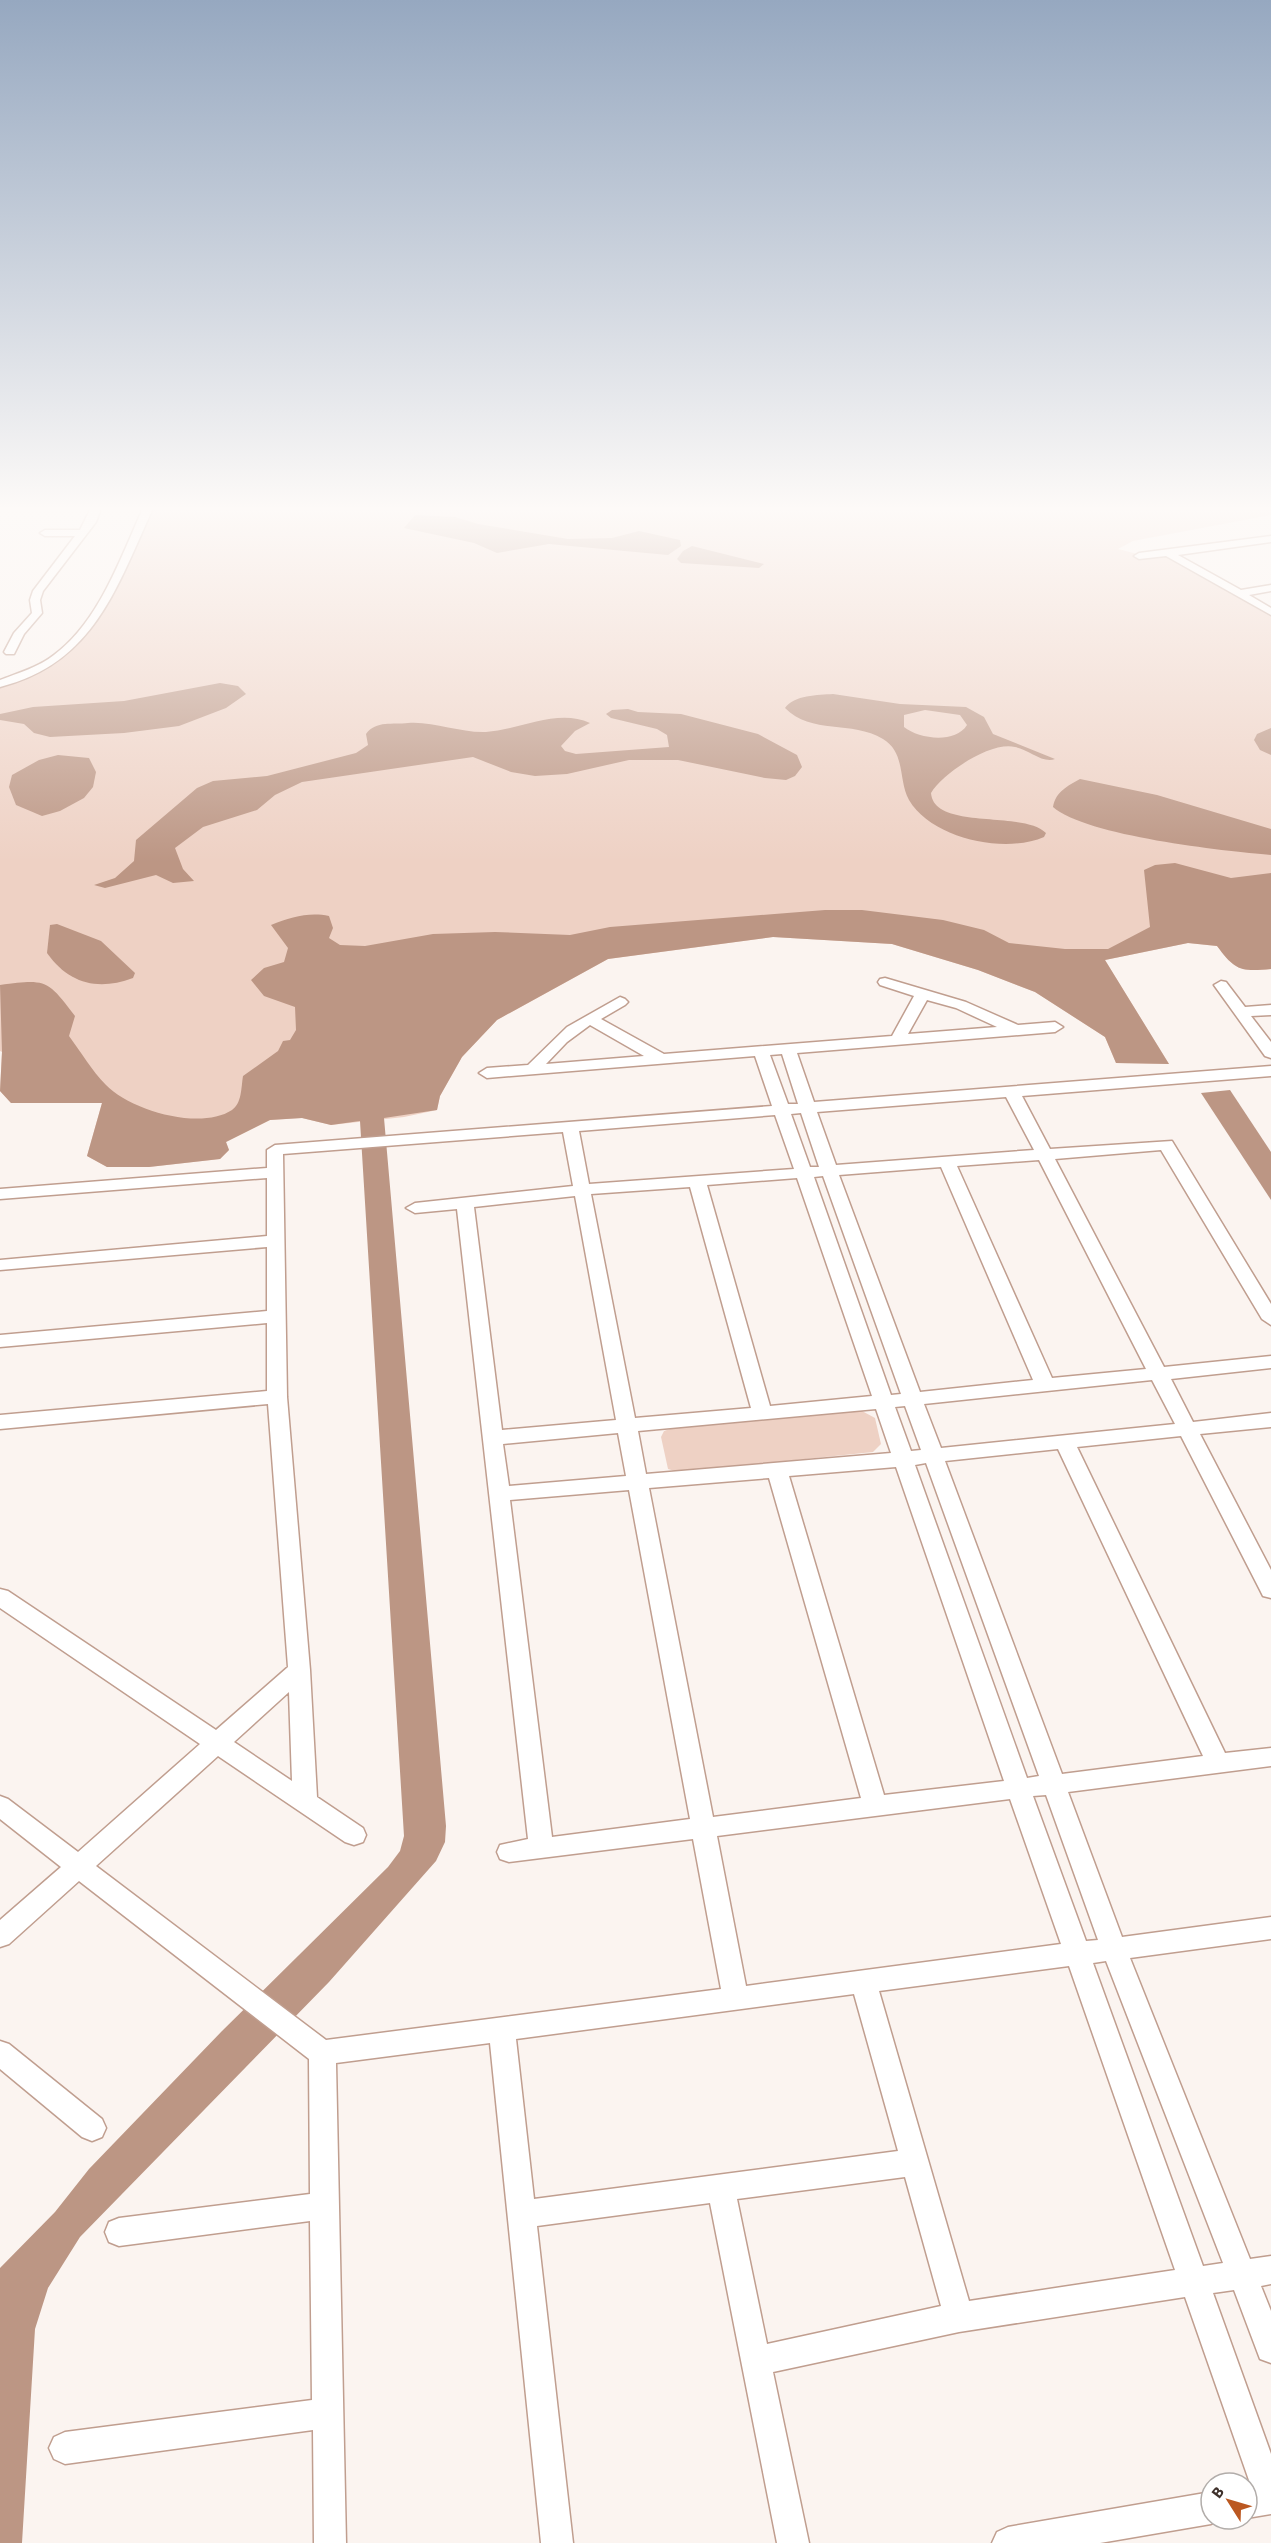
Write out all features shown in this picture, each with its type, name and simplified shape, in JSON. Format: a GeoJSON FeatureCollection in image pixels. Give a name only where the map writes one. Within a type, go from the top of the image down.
{"type":"FeatureCollection","features":[{"type":"Feature","properties":{"kind":"street"},"geometry":{"type":"LineString","coordinates":[[10,652],[19,633],[27,625]]}},
{"type":"Feature","properties":{"kind":"street"},"geometry":{"type":"LineString","coordinates":[[0,684],[44,666],[73,644],[86,625]]}},
{"type":"Feature","properties":{"kind":"street"},"geometry":{"type":"LineString","coordinates":[[885,982],[961,1005],[1017,1030]]}},
{"type":"Feature","properties":{"kind":"street"},"geometry":{"type":"LineString","coordinates":[[1221,985],[1271,1053]]}},
{"type":"Feature","properties":{"kind":"street"},"geometry":{"type":"LineString","coordinates":[[897,1040],[924,992]]}},
{"type":"Feature","properties":{"kind":"street"},"geometry":{"type":"LineString","coordinates":[[533,1069],[555,1044],[590,1019],[620,1002]]}},
{"type":"Feature","properties":{"kind":"street"},"geometry":{"type":"LineString","coordinates":[[1241,1012],[1271,1010]]}},
{"type":"Feature","properties":{"kind":"street"},"geometry":{"type":"LineString","coordinates":[[590,1019],[661,1059]]}},
{"type":"Feature","properties":{"kind":"street"},"geometry":{"type":"LineString","coordinates":[[487,1073],[1055,1028]]}},
{"type":"Feature","properties":{"kind":"street"},"geometry":{"type":"LineString","coordinates":[[788,1049],[829,1170],[1114,1948],[1257,2272],[1271,2348]]}},
{"type":"Feature","properties":{"kind":"street"},"geometry":{"type":"LineString","coordinates":[[760,1051],[882,1402],[1271,2498]]}},
{"type":"Feature","properties":{"kind":"street"},"geometry":{"type":"LineString","coordinates":[[305,1802],[299,1670],[277,1397],[275,1150],[1271,1071]]}},
{"type":"Feature","properties":{"kind":"street"},"geometry":{"type":"LineString","coordinates":[[1012,1092],[1271,1590]]}},
{"type":"Feature","properties":{"kind":"street"},"geometry":{"type":"LineString","coordinates":[[570,1127],[736,1999]]}},
{"type":"Feature","properties":{"kind":"street"},"geometry":{"type":"LineString","coordinates":[[415,1208],[581,1190],[946,1160],[1166,1145],[1271,1318]]}},
{"type":"Feature","properties":{"kind":"street"},"geometry":{"type":"LineString","coordinates":[[946,1160],[1045,1385]]}},
{"type":"Feature","properties":{"kind":"street"},"geometry":{"type":"LineString","coordinates":[[0,1194],[275,1172]]}},
{"type":"Feature","properties":{"kind":"street"},"geometry":{"type":"LineString","coordinates":[[697,1181],[762,1413]]}},
{"type":"Feature","properties":{"kind":"street"},"geometry":{"type":"LineString","coordinates":[[465,1202],[541,1848]]}},
{"type":"Feature","properties":{"kind":"street"},"geometry":{"type":"LineString","coordinates":[[0,1265],[276,1241]]}},
{"type":"Feature","properties":{"kind":"street"},"geometry":{"type":"LineString","coordinates":[[0,1341],[277,1316]]}},
{"type":"Feature","properties":{"kind":"street"},"geometry":{"type":"LineString","coordinates":[[493,1438],[914,1399],[1271,1362]]}},
{"type":"Feature","properties":{"kind":"street"},"geometry":{"type":"LineString","coordinates":[[0,1422],[277,1397]]}},
{"type":"Feature","properties":{"kind":"street"},"geometry":{"type":"LineString","coordinates":[[499,1494],[903,1459],[1271,1420]]}},
{"type":"Feature","properties":{"kind":"street"},"geometry":{"type":"LineString","coordinates":[[1065,1442],[1218,1763]]}},
{"type":"Feature","properties":{"kind":"street"},"geometry":{"type":"LineString","coordinates":[[777,1470],[875,1805]]}},
{"type":"Feature","properties":{"kind":"street"},"geometry":{"type":"LineString","coordinates":[[3,1603],[354,1835]]}},
{"type":"Feature","properties":{"kind":"street"},"geometry":{"type":"LineString","coordinates":[[0,1936],[299,1670]]}},
{"type":"Feature","properties":{"kind":"street"},"geometry":{"type":"LineString","coordinates":[[510,1852],[1054,1782],[1271,1757]]}},
{"type":"Feature","properties":{"kind":"street"},"geometry":{"type":"LineString","coordinates":[[0,1806],[317,2049],[502,2030],[1271,1928]]}},
{"type":"Feature","properties":{"kind":"street"},"geometry":{"type":"LineString","coordinates":[[863,1982],[959,2317]]}},
{"type":"Feature","properties":{"kind":"street"},"geometry":{"type":"LineString","coordinates":[[502,2030],[557,2543]]}},
{"type":"Feature","properties":{"kind":"street"},"geometry":{"type":"LineString","coordinates":[[317,2049],[324,2206],[330,2543]]}},
{"type":"Feature","properties":{"kind":"street"},"geometry":{"type":"LineString","coordinates":[[0,2053],[92,2128]]}},
{"type":"Feature","properties":{"kind":"street"},"geometry":{"type":"LineString","coordinates":[[522,2214],[914,2162]]}},
{"type":"Feature","properties":{"kind":"street"},"geometry":{"type":"LineString","coordinates":[[721,2188],[793,2543]]}},
{"type":"Feature","properties":{"kind":"street"},"geometry":{"type":"LineString","coordinates":[[119,2232],[324,2206]]}},
{"type":"Feature","properties":{"kind":"street"},"geometry":{"type":"LineString","coordinates":[[756,2361],[959,2317],[1257,2272]]}},
{"type":"Feature","properties":{"kind":"street"},"geometry":{"type":"LineString","coordinates":[[64,2448],[328,2413]]}},
{"type":"Feature","properties":{"kind":"street"},"geometry":{"type":"LineString","coordinates":[[1008,2543],[1199,2510]]}},
{"type":"Feature","properties":{"kind":"shaded area"},"geometry":{"type":"Polygon","coordinates":[[[88,625],[1271,625],[1271,969],[1239,968],[1217,946],[1188,943],[1105,960],[1169,1064],[1116,1063],[1105,1037],[1035,992],[978,970],[892,944],[773,937],[608,959],[497,1020],[462,1057],[440,1096],[437,1110],[404,1117],[331,1125],[302,1118],[270,1120],[226,1142],[229,1150],[220,1159],[149,1167],[107,1167],[87,1156],[102,1103],[11,1103],[0,1091],[2,1052],[0,1051],[0,686],[61,658],[88,625]]]}},
{"type":"Feature","properties":{"kind":"shaded area"},"geometry":{"type":"Polygon","coordinates":[[[220,683],[238,686],[246,694],[226,708],[179,726],[124,733],[50,737],[34,733],[24,724],[0,720],[0,714],[33,707],[124,701],[220,683]]]}},
{"type":"Feature","properties":{"kind":"shaded area"},"geometry":{"type":"Polygon","coordinates":[[[833,694],[900,704],[966,707],[984,717],[993,734],[1055,759],[1046,760],[1015,747],[1005,746],[993,749],[968,760],[937,785],[931,793],[936,805],[947,812],[1035,826],[1046,833],[1044,837],[1010,844],[990,843],[970,840],[934,825],[909,800],[898,759],[890,745],[883,739],[858,730],[807,722],[785,708],[800,698],[833,694]],[[925,710],[904,715],[904,727],[927,737],[946,737],[961,731],[967,725],[960,715],[925,710]]]}},
{"type":"Feature","properties":{"kind":"shaded area"},"geometry":{"type":"Polygon","coordinates":[[[628,709],[638,712],[681,714],[758,734],[797,755],[802,767],[795,776],[786,780],[765,778],[678,760],[629,760],[567,774],[535,776],[511,772],[473,757],[302,782],[275,795],[257,810],[203,827],[175,848],[183,869],[194,881],[173,883],[156,875],[105,888],[94,885],[115,878],[134,861],[136,840],[197,788],[213,781],[267,776],[356,753],[368,745],[366,734],[380,725],[417,723],[486,732],[565,718],[590,723],[575,731],[561,746],[565,751],[576,754],[669,747],[667,735],[657,729],[611,718],[606,714],[612,710],[628,709]]]}},
{"type":"Feature","properties":{"kind":"shaded area"},"geometry":{"type":"Polygon","coordinates":[[[1271,728],[1271,755],[1260,750],[1254,740],[1257,734],[1271,728]]]}},
{"type":"Feature","properties":{"kind":"shaded area"},"geometry":{"type":"Polygon","coordinates":[[[58,755],[89,758],[96,772],[93,787],[84,798],[60,811],[42,816],[16,805],[9,787],[12,775],[39,760],[58,755]]]}},
{"type":"Feature","properties":{"kind":"shaded area"},"geometry":{"type":"Polygon","coordinates":[[[1080,779],[1157,795],[1271,829],[1271,855],[1222,850],[1124,834],[1070,817],[1053,807],[1060,793],[1080,779]]]}},
{"type":"Feature","properties":{"kind":"shaded area"},"geometry":{"type":"Polygon","coordinates":[[[1175,863],[1231,878],[1271,873],[1271,969],[1239,968],[1217,946],[1188,943],[1105,960],[1169,1064],[1116,1063],[1105,1037],[1035,992],[978,970],[892,944],[773,937],[608,959],[497,1020],[462,1057],[440,1096],[437,1110],[384,1118],[446,1826],[445,1842],[436,1861],[329,1982],[80,2237],[48,2288],[35,2329],[22,2543],[0,2543],[0,2268],[55,2212],[89,2169],[222,2031],[388,1867],[400,1851],[404,1836],[360,1121],[331,1125],[302,1118],[270,1120],[226,1142],[229,1150],[220,1159],[149,1167],[107,1167],[87,1156],[102,1103],[11,1103],[0,1091],[2,1052],[0,985],[37,982],[51,988],[75,1016],[69,1036],[96,1074],[117,1094],[131,1102],[166,1115],[202,1118],[218,1116],[232,1110],[238,1103],[243,1076],[278,1051],[283,1041],[290,1040],[296,1030],[295,1007],[264,996],[251,980],[264,968],[284,962],[288,948],[271,925],[293,918],[307,915],[329,916],[333,928],[329,938],[340,945],[365,946],[433,934],[495,932],[570,935],[610,927],[825,910],[862,910],[943,920],[984,930],[1009,943],[1065,949],[1108,949],[1150,927],[1144,870],[1155,865],[1175,863]]]}},
{"type":"Feature","properties":{"kind":"shaded area"},"geometry":{"type":"Polygon","coordinates":[[[57,924],[101,941],[135,973],[133,978],[108,984],[96,984],[85,982],[65,972],[47,953],[50,925],[57,924]]]}},
{"type":"Feature","properties":{"kind":"shaded area"},"geometry":{"type":"Polygon","coordinates":[[[1230,1090],[1271,1152],[1271,1200],[1201,1093],[1230,1090]]]}},
{"type":"Feature","properties":{"kind":"shaded area"},"geometry":{"type":"Polygon","coordinates":[[[862,1411],[875,1418],[881,1444],[873,1452],[678,1472],[668,1469],[661,1437],[664,1431],[673,1428],[862,1411]]]}}]}
